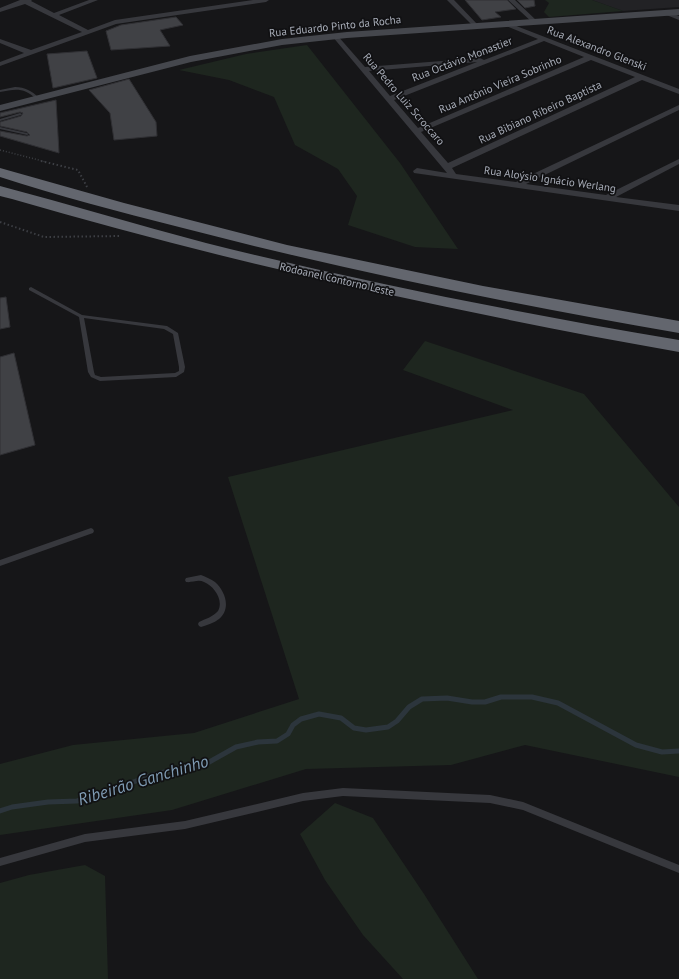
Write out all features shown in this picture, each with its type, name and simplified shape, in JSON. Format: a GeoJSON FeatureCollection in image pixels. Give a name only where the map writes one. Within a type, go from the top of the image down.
{"type":"FeatureCollection","features":[{"type":"Feature","properties":{"kind":"highway","name":"Rodoanel Contorno Leste"},"geometry":{"type":"LineString","coordinates":[[0,172],[91,199],[218,233],[378,270],[486,293],[679,327]]}},
{"type":"Feature","properties":{"kind":"highway","name":"Rodoanel Contorno Leste"},"geometry":{"type":"LineString","coordinates":[[0,191],[215,250],[354,283],[482,310],[679,346]]}},
{"type":"Feature","properties":{"kind":"main road","name":"Rua Eduardo Pinto da Rocha"},"geometry":{"type":"LineString","coordinates":[[0,108],[211,54],[258,46],[335,36],[679,12]]}},
{"type":"Feature","properties":{"kind":"street"},"geometry":{"type":"LineString","coordinates":[[0,10],[26,0],[86,32]]}},
{"type":"Feature","properties":{"kind":"street"},"geometry":{"type":"LineString","coordinates":[[54,15],[95,0]]}},
{"type":"Feature","properties":{"kind":"street"},"geometry":{"type":"LineString","coordinates":[[0,64],[115,22],[266,0]]}},
{"type":"Feature","properties":{"kind":"street"},"geometry":{"type":"LineString","coordinates":[[450,0],[476,26]]}},
{"type":"Feature","properties":{"kind":"street"},"geometry":{"type":"LineString","coordinates":[[511,0],[535,22]]}},
{"type":"Feature","properties":{"kind":"street"},"geometry":{"type":"LineString","coordinates":[[666,13],[679,18]]}},
{"type":"Feature","properties":{"kind":"street","name":"Rua Alexandro Glenski"},"geometry":{"type":"LineString","coordinates":[[506,24],[679,92]]}},
{"type":"Feature","properties":{"kind":"street","name":"Rua Pedro Luiz Scroccaro"},"geometry":{"type":"LineString","coordinates":[[335,36],[456,177]]}},
{"type":"Feature","properties":{"kind":"street","name":"Rua Octávio Monastier"},"geometry":{"type":"LineString","coordinates":[[389,99],[544,39]]}},
{"type":"Feature","properties":{"kind":"street"},"geometry":{"type":"LineString","coordinates":[[0,41],[31,52]]}},
{"type":"Feature","properties":{"kind":"street","name":"Rua Antônio Vieira Sobrinho"},"geometry":{"type":"LineString","coordinates":[[417,131],[591,57]]}},
{"type":"Feature","properties":{"kind":"street"},"geometry":{"type":"LineString","coordinates":[[363,69],[493,59]]}},
{"type":"Feature","properties":{"kind":"street","name":"Rua Bibiano Ribeiro Baptista"},"geometry":{"type":"LineString","coordinates":[[447,167],[642,77]]}},
{"type":"Feature","properties":{"kind":"street"},"geometry":{"type":"LineString","coordinates":[[517,185],[679,107]]}},
{"type":"Feature","properties":{"kind":"street"},"geometry":{"type":"LineString","coordinates":[[607,198],[679,161]]}},
{"type":"Feature","properties":{"kind":"street","name":"Rua Aloýsio Ignácio Werlang"},"geometry":{"type":"LineString","coordinates":[[417,171],[679,208]]}},
{"type":"Feature","properties":{"kind":"lane"},"geometry":{"type":"LineString","coordinates":[[0,91],[22,88],[28,89],[36,98]]}},
{"type":"Feature","properties":{"kind":"lane"},"geometry":{"type":"LineString","coordinates":[[0,120],[20,114]]}},
{"type":"Feature","properties":{"kind":"lane"},"geometry":{"type":"LineString","coordinates":[[0,128],[27,134]]}},
{"type":"Feature","properties":{"kind":"lane"},"geometry":{"type":"LineString","coordinates":[[31,289],[82,316],[165,327],[175,334],[182,367],[181,372],[176,375],[100,379],[93,376],[91,372],[82,316]]}},
{"type":"Feature","properties":{"kind":"lane"},"geometry":{"type":"LineString","coordinates":[[0,563],[91,531]]}},
{"type":"Feature","properties":{"kind":"lane"},"geometry":{"type":"LineString","coordinates":[[188,580],[201,578],[213,583],[221,593],[222,606],[217,617],[201,624]]}},
{"type":"Feature","properties":{"kind":"lane"},"geometry":{"type":"LineString","coordinates":[[0,862],[85,838],[185,825],[303,797],[343,792],[490,799],[523,806],[679,868]]}},
{"type":"Feature","properties":{"kind":"path"},"geometry":{"type":"LineString","coordinates":[[0,150],[78,170],[82,175],[91,199]]}},
{"type":"Feature","properties":{"kind":"path"},"geometry":{"type":"LineString","coordinates":[[0,222],[44,237],[124,236]]}},
{"type":"Feature","properties":{"kind":"shaded area"},"geometry":{"type":"Polygon","coordinates":[[[545,0],[592,0],[623,11],[549,17],[544,12],[549,3],[545,0]]]}},
{"type":"Feature","properties":{"kind":"shaded area"},"geometry":{"type":"Polygon","coordinates":[[[592,0],[679,0],[679,7],[623,11],[592,0]]]}},
{"type":"Feature","properties":{"kind":"shaded area"},"geometry":{"type":"Polygon","coordinates":[[[307,45],[400,163],[458,249],[415,247],[348,225],[357,196],[338,169],[295,145],[274,97],[229,80],[179,70],[246,54],[307,45]]]}},
{"type":"Feature","properties":{"kind":"shaded area"},"geometry":{"type":"Polygon","coordinates":[[[425,341],[584,394],[679,507],[679,777],[525,745],[451,765],[306,769],[172,810],[0,835],[0,764],[73,745],[194,733],[299,699],[228,477],[513,410],[403,370],[425,341]]]}},
{"type":"Feature","properties":{"kind":"shaded area"},"geometry":{"type":"Polygon","coordinates":[[[335,803],[373,818],[424,894],[478,979],[403,979],[363,935],[325,880],[300,834],[335,803]]]}},
{"type":"Feature","properties":{"kind":"shaded area"},"geometry":{"type":"Polygon","coordinates":[[[85,865],[105,876],[108,979],[0,979],[0,883],[29,875],[85,865]]]}},
{"type":"Feature","properties":{"kind":"building"},"geometry":{"type":"Polygon","coordinates":[[[465,0],[507,0],[516,9],[495,12],[501,17],[482,20],[465,0]]]}},
{"type":"Feature","properties":{"kind":"building"},"geometry":{"type":"Polygon","coordinates":[[[517,0],[534,0],[535,6],[525,8],[517,0]]]}},
{"type":"Feature","properties":{"kind":"building"},"geometry":{"type":"Polygon","coordinates":[[[176,17],[183,25],[160,30],[170,46],[111,50],[106,31],[121,25],[176,17]]]}},
{"type":"Feature","properties":{"kind":"building"},"geometry":{"type":"Polygon","coordinates":[[[87,51],[97,78],[53,88],[47,54],[87,51]]]}},
{"type":"Feature","properties":{"kind":"building"},"geometry":{"type":"Polygon","coordinates":[[[129,79],[156,122],[157,136],[114,140],[110,113],[89,90],[129,79]]]}},
{"type":"Feature","properties":{"kind":"building"},"geometry":{"type":"Polygon","coordinates":[[[56,100],[59,153],[0,136],[0,131],[27,136],[30,135],[27,132],[0,126],[0,122],[21,116],[23,113],[20,112],[0,117],[0,113],[56,100]]]}},
{"type":"Feature","properties":{"kind":"building"},"geometry":{"type":"Polygon","coordinates":[[[6,297],[10,327],[0,329],[0,298],[6,297]]]}},
{"type":"Feature","properties":{"kind":"building"},"geometry":{"type":"Polygon","coordinates":[[[14,353],[35,445],[0,455],[0,357],[14,353]]]}},
{"type":"Feature","properties":{"kind":"waterway","name":"Ribeirão Ganchinho"},"geometry":{"type":"LineString","coordinates":[[0,811],[12,807],[48,802],[77,801],[102,794],[149,776],[180,768],[204,765],[236,747],[258,742],[277,741],[288,734],[293,725],[301,719],[319,714],[341,718],[354,728],[366,730],[388,727],[397,721],[409,707],[422,699],[447,698],[472,702],[485,702],[501,697],[532,697],[558,703],[636,745],[662,752],[679,751]]}}]}
